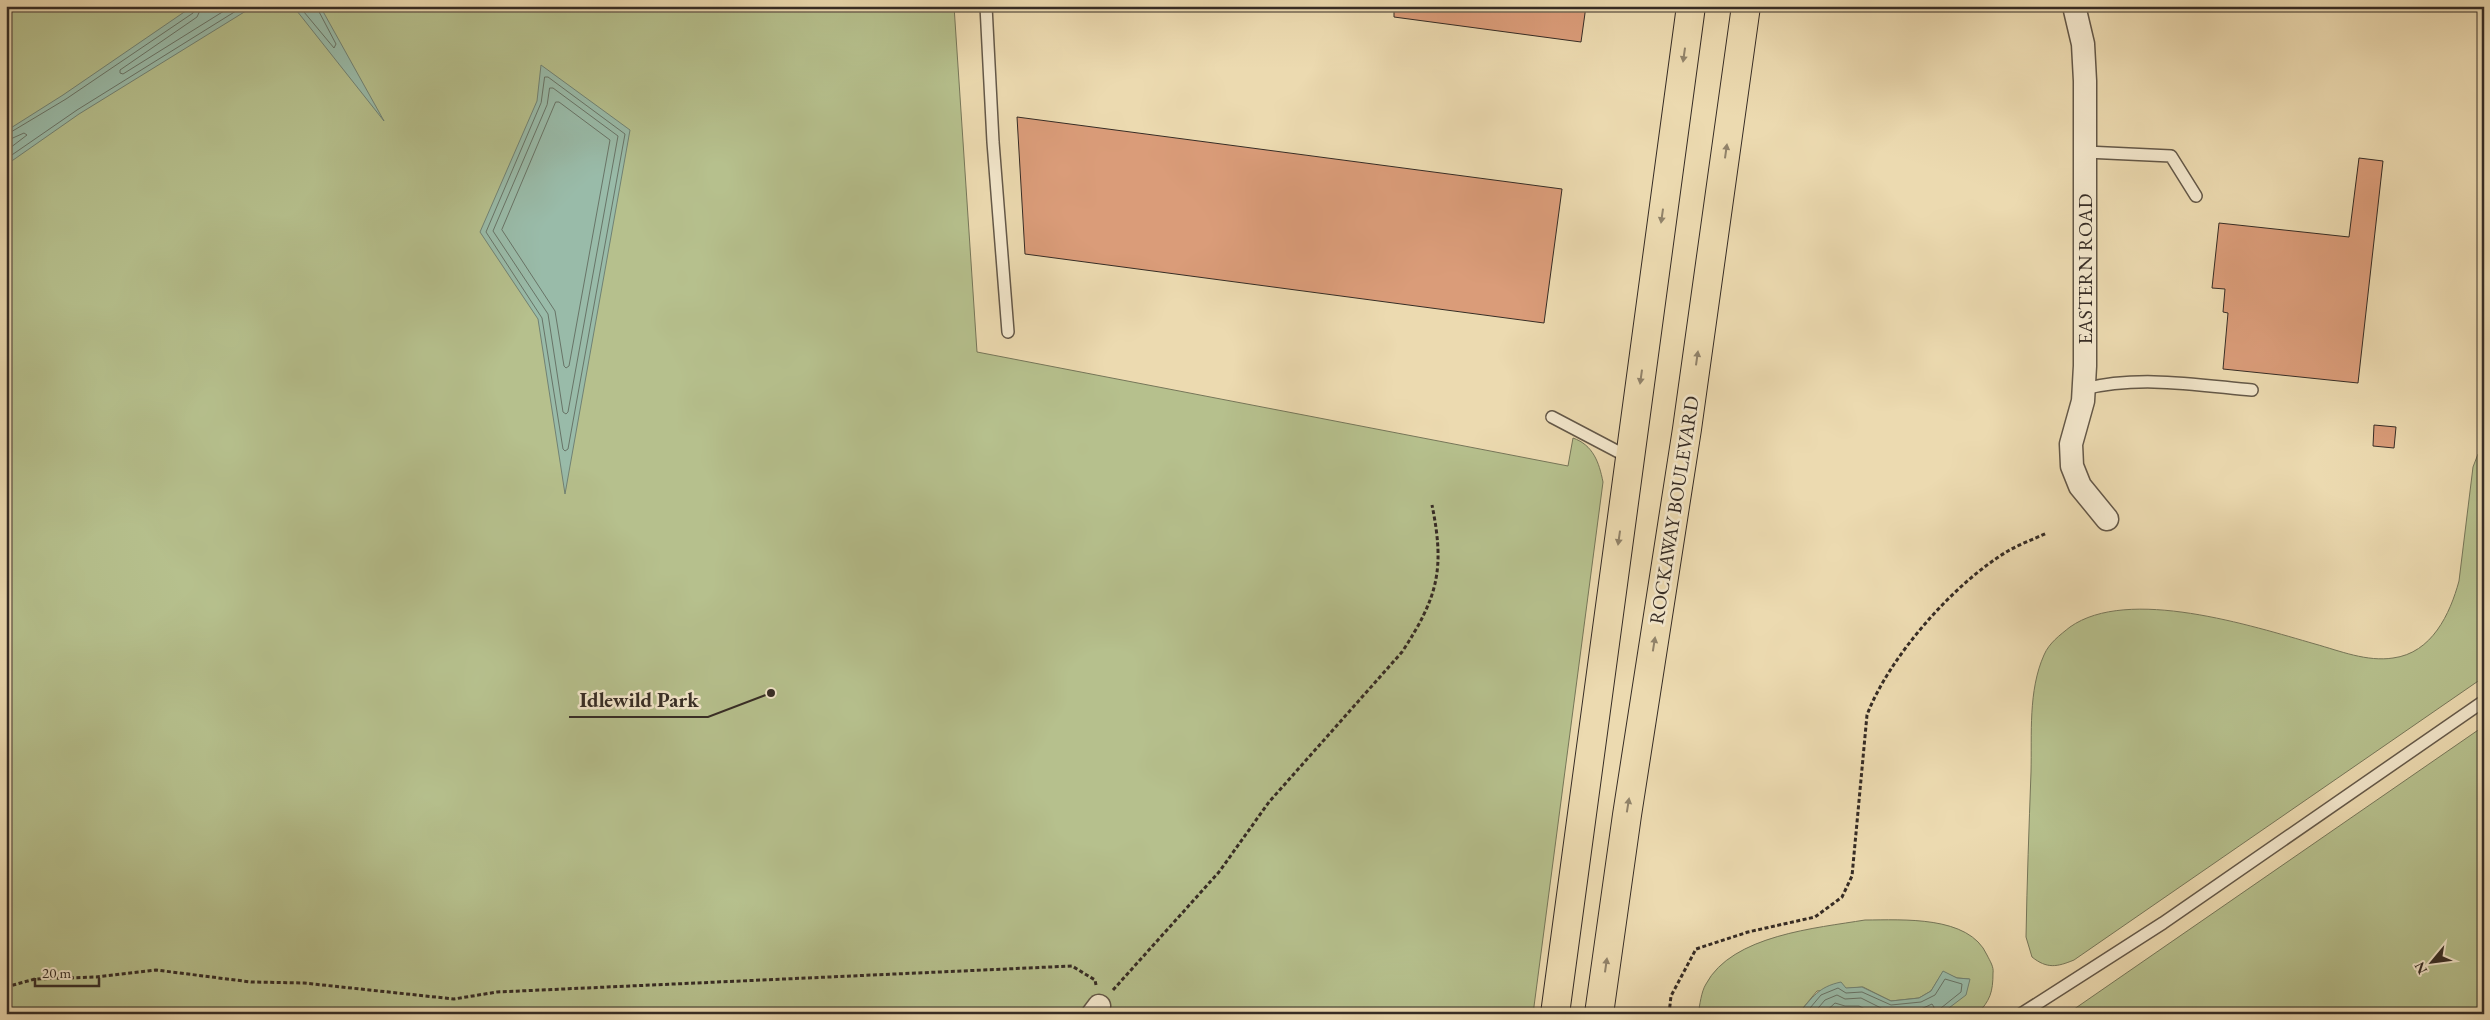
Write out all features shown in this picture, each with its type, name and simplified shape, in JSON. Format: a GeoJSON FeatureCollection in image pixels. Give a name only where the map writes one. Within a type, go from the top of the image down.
{"type":"FeatureCollection","features":[{"type":"Feature","properties":{"kind":"highway"},"geometry":{"type":"LineString","coordinates":[[1555,1014],[1691,6]]}},
{"type":"Feature","properties":{"kind":"highway","name":"ROCKAWAY BOULEVARD"},"geometry":{"type":"LineString","coordinates":[[1599,1014],[1627,815],[1687,429],[1746,6]]}},
{"type":"Feature","properties":{"kind":"street","name":"EASTERN ROAD"},"geometry":{"type":"LineString","coordinates":[[2074,6],[2080,25],[2084,61],[2086,152],[2084,389],[2081,411],[2071,444],[2072,466],[2080,486],[2106,519]]}},
{"type":"Feature","properties":{"kind":"lane"},"geometry":{"type":"LineString","coordinates":[[986,6],[992,133],[1008,332]]}},
{"type":"Feature","properties":{"kind":"lane"},"geometry":{"type":"LineString","coordinates":[[2086,152],[2171,156],[2196,196]]}},
{"type":"Feature","properties":{"kind":"lane"},"geometry":{"type":"LineString","coordinates":[[2084,389],[2112,383],[2146,382],[2252,390]]}},
{"type":"Feature","properties":{"kind":"lane"},"geometry":{"type":"LineString","coordinates":[[1552,417],[1630,458]]}},
{"type":"Feature","properties":{"kind":"lane"},"geometry":{"type":"LineString","coordinates":[[2021,1014],[2163,923],[2484,701]]}},
{"type":"Feature","properties":{"kind":"path"},"geometry":{"type":"LineString","coordinates":[[1096,1010],[1132,966],[1172,926],[1219,872],[1269,802],[1402,652],[1418,627],[1434,590],[1439,567],[1437,530],[1432,505]]}},
{"type":"Feature","properties":{"kind":"path"},"geometry":{"type":"LineString","coordinates":[[1669,1014],[1671,996],[1696,949],[1748,932],[1815,917],[1842,897],[1852,876],[1867,715],[1874,697],[1889,671],[1951,594],[2008,551],[2047,533]]}},
{"type":"Feature","properties":{"kind":"path"},"geometry":{"type":"LineString","coordinates":[[6,987],[35,980],[96,977],[156,970],[251,982],[304,983],[454,999],[498,992],[1072,966],[1095,980],[1096,1010]]}},
{"type":"Feature","properties":{"kind":"green space"},"geometry":{"type":"Polygon","coordinates":[[[6,6],[954,6],[977,352],[1568,466],[1573,438],[1586,445],[1594,455],[1603,482],[1533,1014],[6,1014],[6,6]]]}},
{"type":"Feature","properties":{"kind":"green space"},"geometry":{"type":"Polygon","coordinates":[[[2478,454],[2484,454],[2484,677],[2074,960],[2052,966],[2042,964],[2032,957],[2026,937],[2032,713],[2035,683],[2039,669],[2046,651],[2052,643],[2070,627],[2095,615],[2124,610],[2156,610],[2191,613],[2225,620],[2363,657],[2383,659],[2407,655],[2429,640],[2437,630],[2455,594],[2459,581],[2473,467],[2478,454]]]}},
{"type":"Feature","properties":{"kind":"green space"},"geometry":{"type":"Polygon","coordinates":[[[2484,726],[2484,1014],[2067,1014],[2484,726]]]}},
{"type":"Feature","properties":{"kind":"green space"},"geometry":{"type":"Polygon","coordinates":[[[1865,920],[1933,922],[1950,926],[1966,933],[1978,942],[1992,966],[1993,980],[1985,1005],[1977,1014],[1941,1014],[1947,1010],[1969,979],[1957,978],[1943,972],[1931,991],[1919,998],[1891,1001],[1863,987],[1817,991],[1798,1014],[1698,1014],[1704,987],[1718,968],[1735,954],[1755,944],[1777,937],[1824,926],[1865,920]]]}},
{"type":"Feature","properties":{"kind":"water"},"geometry":{"type":"Polygon","coordinates":[[[193,6],[254,6],[79,114],[6,165],[6,131],[63,95],[193,6]]]}},
{"type":"Feature","properties":{"kind":"water"},"geometry":{"type":"Polygon","coordinates":[[[293,6],[320,6],[384,121],[293,6]]]}},
{"type":"Feature","properties":{"kind":"water"},"geometry":{"type":"Polygon","coordinates":[[[541,65],[630,130],[565,494],[538,319],[480,232],[537,101],[541,65]]]}},
{"type":"Feature","properties":{"kind":"water"},"geometry":{"type":"Polygon","coordinates":[[[1943,971],[1957,978],[1970,979],[1966,995],[1941,1014],[1798,1014],[1821,990],[1841,982],[1846,988],[1862,987],[1891,1001],[1919,998],[1931,991],[1943,971]]]}},
{"type":"Feature","properties":{"kind":"building"},"geometry":{"type":"Polygon","coordinates":[[[1394,6],[1586,6],[1581,42],[1394,17],[1394,6]]]}},
{"type":"Feature","properties":{"kind":"building"},"geometry":{"type":"Polygon","coordinates":[[[1017,117],[1562,189],[1544,323],[1025,254],[1017,117]]]}},
{"type":"Feature","properties":{"kind":"building"},"geometry":{"type":"Polygon","coordinates":[[[2359,158],[2383,161],[2358,383],[2223,369],[2228,313],[2223,312],[2225,289],[2212,288],[2219,223],[2349,237],[2359,158]]]}},
{"type":"Feature","properties":{"kind":"building"},"geometry":{"type":"Polygon","coordinates":[[[2374,425],[2396,427],[2394,448],[2373,446],[2374,425]]]}},
{"type":"Feature","properties":{"kind":"place","name":"Idlewild Park"},"geometry":{"type":"Point","coordinates":[771,693]}}]}
